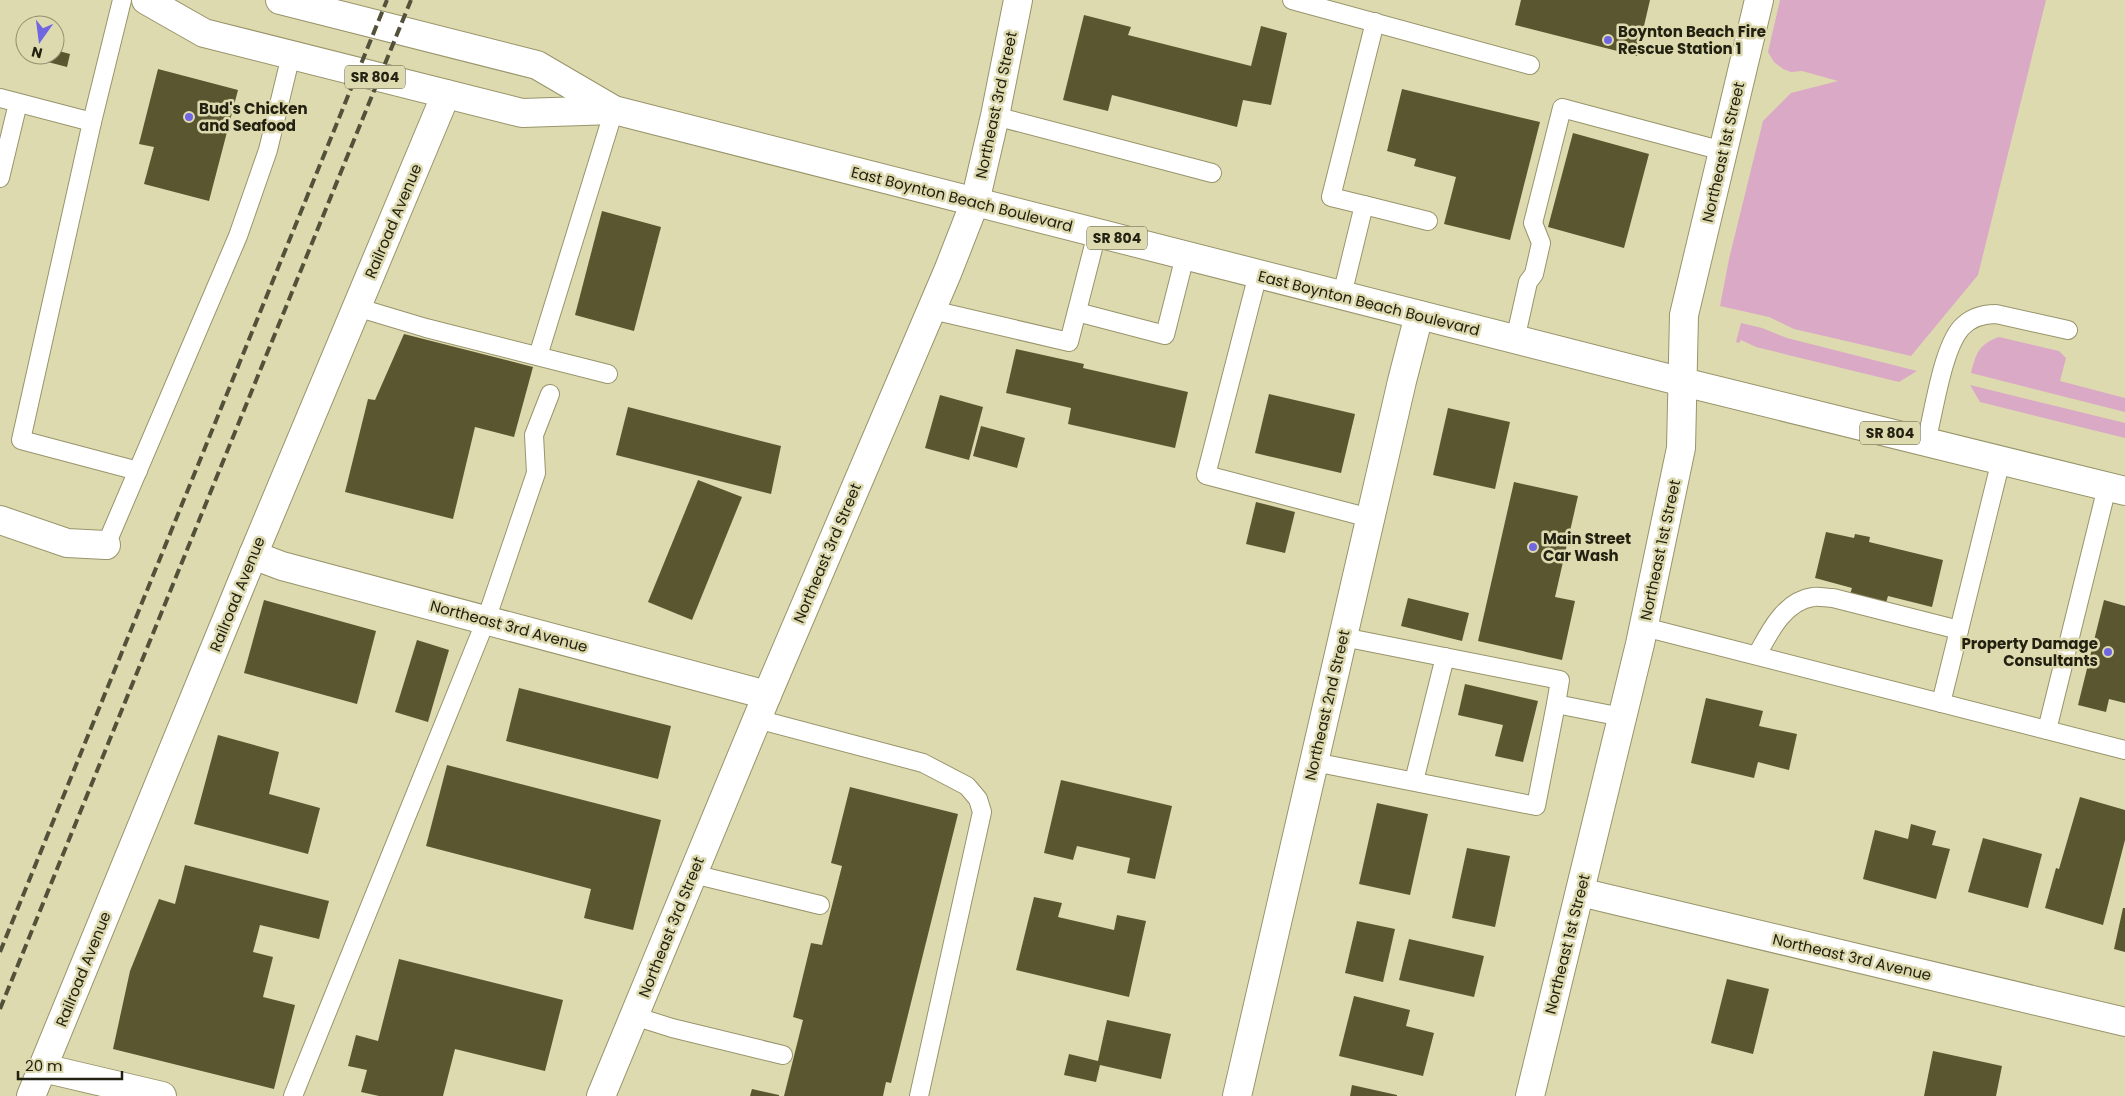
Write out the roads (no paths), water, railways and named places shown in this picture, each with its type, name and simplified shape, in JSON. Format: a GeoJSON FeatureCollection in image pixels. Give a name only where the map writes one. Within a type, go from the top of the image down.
{"type":"FeatureCollection","features":[{"type":"Feature","properties":{"kind":"street","name":"East Boynton Beach Boulevard"},"geometry":{"type":"LineString","coordinates":[[146,0],[204,33],[522,113],[614,110]]}},
{"type":"Feature","properties":{"kind":"street","name":"East Boynton Beach Boulevard"},"geometry":{"type":"LineString","coordinates":[[280,0],[337,7],[537,65],[614,110],[1515,340],[2116,489]]}},
{"type":"Feature","properties":{"kind":"street","name":"Northeast 3rd Street"},"geometry":{"type":"LineString","coordinates":[[601,1096],[762,707],[932,310],[975,202],[995,116],[1018,0]]}},
{"type":"Feature","properties":{"kind":"street","name":"Northeast 1st Street"},"geometry":{"type":"LineString","coordinates":[[1530,1096],[1644,627],[1681,448],[1684,315],[1759,0]]}},
{"type":"Feature","properties":{"kind":"street","name":"Railroad Avenue"},"geometry":{"type":"LineString","coordinates":[[31,1096],[253,555],[446,94]]}},
{"type":"Feature","properties":{"kind":"street","name":"Northeast 2nd Street"},"geometry":{"type":"LineString","coordinates":[[1237,1096],[1370,518],[1419,315]]}},
{"type":"Feature","properties":{"kind":"street"},"geometry":{"type":"LineString","coordinates":[[0,520],[67,543],[106,545]]}},
{"type":"Feature","properties":{"kind":"street","name":"Northeast 3rd Avenue"},"geometry":{"type":"LineString","coordinates":[[253,555],[282,566],[486,620],[762,707]]}},
{"type":"Feature","properties":{"kind":"street","name":"Northeast 3rd Avenue"},"geometry":{"type":"LineString","coordinates":[[1580,892],[2125,1022]]}},
{"type":"Feature","properties":{"kind":"street"},"geometry":{"type":"LineString","coordinates":[[42,1068],[162,1096]]}},
{"type":"Feature","properties":{"kind":"lane"},"geometry":{"type":"LineString","coordinates":[[122,0],[92,122],[21,440],[138,471]]}},
{"type":"Feature","properties":{"kind":"lane"},"geometry":{"type":"LineString","coordinates":[[1292,0],[1321,4],[1375,22],[1530,65]]}},
{"type":"Feature","properties":{"kind":"lane"},"geometry":{"type":"LineString","coordinates":[[1375,22],[1331,197],[1428,221]]}},
{"type":"Feature","properties":{"kind":"lane"},"geometry":{"type":"LineString","coordinates":[[106,545],[238,236],[268,150],[291,55]]}},
{"type":"Feature","properties":{"kind":"lane"},"geometry":{"type":"LineString","coordinates":[[0,98],[92,122]]}},
{"type":"Feature","properties":{"kind":"lane"},"geometry":{"type":"LineString","coordinates":[[0,178],[18,103]]}},
{"type":"Feature","properties":{"kind":"lane"},"geometry":{"type":"LineString","coordinates":[[1515,340],[1528,282],[1534,274],[1540,243],[1533,223],[1562,108],[1723,151]]}},
{"type":"Feature","properties":{"kind":"lane"},"geometry":{"type":"LineString","coordinates":[[538,356],[614,110]]}},
{"type":"Feature","properties":{"kind":"lane"},"geometry":{"type":"LineString","coordinates":[[995,116],[1212,173]]}},
{"type":"Feature","properties":{"kind":"lane"},"geometry":{"type":"LineString","coordinates":[[1342,295],[1364,205]]}},
{"type":"Feature","properties":{"kind":"lane"},"geometry":{"type":"LineString","coordinates":[[932,310],[1069,342],[1097,233]]}},
{"type":"Feature","properties":{"kind":"lane"},"geometry":{"type":"LineString","coordinates":[[1077,312],[1165,335],[1186,256]]}},
{"type":"Feature","properties":{"kind":"lane"},"geometry":{"type":"LineString","coordinates":[[1258,274],[1206,475],[1370,518]]}},
{"type":"Feature","properties":{"kind":"lane"},"geometry":{"type":"LineString","coordinates":[[356,307],[426,328],[608,374]]}},
{"type":"Feature","properties":{"kind":"lane"},"geometry":{"type":"LineString","coordinates":[[1926,442],[1952,341],[1962,327],[1975,318],[1986,314],[1996,314],[2068,330]]}},
{"type":"Feature","properties":{"kind":"lane"},"geometry":{"type":"LineString","coordinates":[[293,1096],[486,620],[536,473],[534,435],[550,394]]}},
{"type":"Feature","properties":{"kind":"lane"},"geometry":{"type":"LineString","coordinates":[[1940,703],[2001,460]]}},
{"type":"Feature","properties":{"kind":"lane"},"geometry":{"type":"LineString","coordinates":[[2047,730],[2116,489]]}},
{"type":"Feature","properties":{"kind":"lane"},"geometry":{"type":"LineString","coordinates":[[1757,655],[1774,625],[1786,610],[1802,600],[1814,596],[1833,598],[1959,630]]}},
{"type":"Feature","properties":{"kind":"lane"},"geometry":{"type":"LineString","coordinates":[[1644,627],[2125,750]]}},
{"type":"Feature","properties":{"kind":"lane"},"geometry":{"type":"LineString","coordinates":[[1314,762],[1536,806],[1560,680],[1343,637]]}},
{"type":"Feature","properties":{"kind":"lane"},"geometry":{"type":"LineString","coordinates":[[1414,781],[1445,657]]}},
{"type":"Feature","properties":{"kind":"lane"},"geometry":{"type":"LineString","coordinates":[[1556,704],[1622,717]]}},
{"type":"Feature","properties":{"kind":"lane"},"geometry":{"type":"LineString","coordinates":[[762,707],[855,744],[923,763],[967,786],[978,799],[982,812],[919,1096]]}},
{"type":"Feature","properties":{"kind":"lane"},"geometry":{"type":"LineString","coordinates":[[693,874],[820,904]]}},
{"type":"Feature","properties":{"kind":"lane"},"geometry":{"type":"LineString","coordinates":[[634,1016],[672,1028],[783,1055]]}},
{"type":"Feature","properties":{"kind":"railway"},"geometry":{"type":"LineString","coordinates":[[0,952],[387,0]]}},
{"type":"Feature","properties":{"kind":"railway"},"geometry":{"type":"LineString","coordinates":[[0,1009],[411,0]]}},
{"type":"Feature","properties":{"kind":"place","name":"Boynton Beach Fire Rescue Station 1"},"geometry":{"type":"Point","coordinates":[1608,40]}},
{"type":"Feature","properties":{"kind":"place","name":"Bud's Chicken and Seafood"},"geometry":{"type":"Point","coordinates":[189,117]}},
{"type":"Feature","properties":{"kind":"place","name":"Main Street Car Wash"},"geometry":{"type":"Point","coordinates":[1533,547]}},
{"type":"Feature","properties":{"kind":"place","name":"Property Damage Consultants"},"geometry":{"type":"Point","coordinates":[2108,652]}}]}
